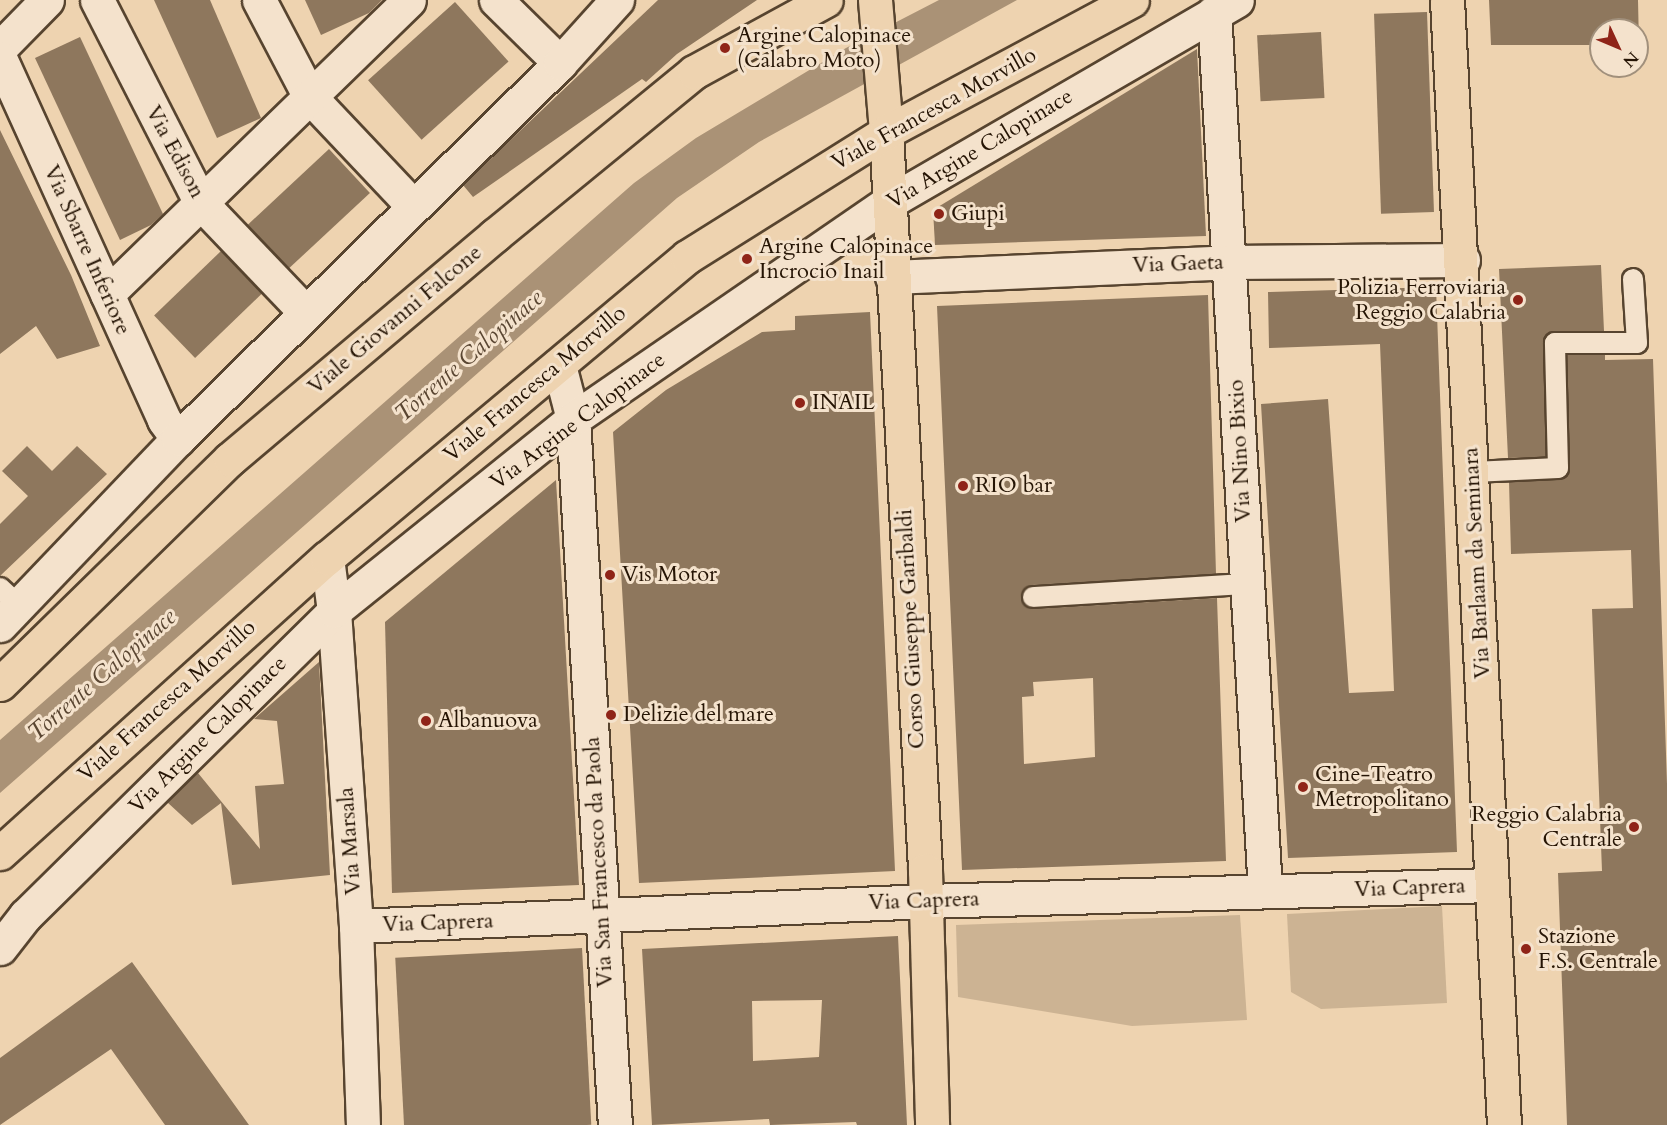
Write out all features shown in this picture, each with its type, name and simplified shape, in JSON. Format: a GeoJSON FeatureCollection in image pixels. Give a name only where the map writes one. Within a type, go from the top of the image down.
{"type":"FeatureCollection","features":[{"type":"Feature","properties":{"kind":"main road","name":"Viale Giovanni Falcone"},"geometry":{"type":"LineString","coordinates":[[0,684],[230,459],[495,235],[694,72],[826,0]]}},
{"type":"Feature","properties":{"kind":"main road","name":"Viale Francesca Morvillo"},"geometry":{"type":"LineString","coordinates":[[0,853],[327,558],[687,257],[886,132],[1132,0]]}},
{"type":"Feature","properties":{"kind":"main road","name":"Via Barlaam da Seminara"},"geometry":{"type":"LineString","coordinates":[[1447,0],[1463,260],[1504,1125]]}},
{"type":"Feature","properties":{"kind":"main road","name":"Corso Giuseppe Garibaldi"},"geometry":{"type":"LineString","coordinates":[[875,4],[886,132],[926,901],[932,1125]]}},
{"type":"Feature","properties":{"kind":"street"},"geometry":{"type":"LineString","coordinates":[[0,48],[47,0]]}},
{"type":"Feature","properties":{"kind":"street","name":"Via Edison"},"geometry":{"type":"LineString","coordinates":[[97,0],[201,203],[305,312]]}},
{"type":"Feature","properties":{"kind":"street"},"geometry":{"type":"LineString","coordinates":[[259,0],[310,96],[413,206]]}},
{"type":"Feature","properties":{"kind":"street"},"geometry":{"type":"LineString","coordinates":[[107,294],[408,0]]}},
{"type":"Feature","properties":{"kind":"street"},"geometry":{"type":"LineString","coordinates":[[496,0],[560,63]]}},
{"type":"Feature","properties":{"kind":"street"},"geometry":{"type":"LineString","coordinates":[[6,606],[560,63],[616,0]]}},
{"type":"Feature","properties":{"kind":"street","name":"Via Argine Calopinace"},"geometry":{"type":"LineString","coordinates":[[0,948],[25,916],[334,611],[573,419],[889,202],[1226,6]]}},
{"type":"Feature","properties":{"kind":"street","name":"Via Nino Bixio"},"geometry":{"type":"LineString","coordinates":[[1226,6],[1229,262],[1265,891]]}},
{"type":"Feature","properties":{"kind":"street","name":"Via Sbarre Inferiore"},"geometry":{"type":"LineString","coordinates":[[0,58],[164,420],[178,439]]}},
{"type":"Feature","properties":{"kind":"street","name":"Via Gaeta"},"geometry":{"type":"LineString","coordinates":[[892,277],[1229,262],[1463,260]]}},
{"type":"Feature","properties":{"kind":"street","name":"Via San Francesco da Paola"},"geometry":{"type":"LineString","coordinates":[[559,365],[573,419],[615,1125]]}},
{"type":"Feature","properties":{"kind":"street","name":"Via Marsala"},"geometry":{"type":"LineString","coordinates":[[327,558],[334,611],[356,926],[363,1125]]}},
{"type":"Feature","properties":{"kind":"street","name":"Via Caprera"},"geometry":{"type":"LineString","coordinates":[[356,926],[926,901],[1492,885]]}},
{"type":"Feature","properties":{"kind":"lane"},"geometry":{"type":"LineString","coordinates":[[1473,472],[1558,468],[1555,343],[1636,343],[1633,279]]}},
{"type":"Feature","properties":{"kind":"lane"},"geometry":{"type":"LineString","coordinates":[[1033,597],[1247,584]]}},
{"type":"Feature","properties":{"kind":"shaded area"},"geometry":{"type":"Polygon","coordinates":[[[1442,906],[1447,1003],[1321,1009],[1291,992],[1287,914],[1442,906]]]}},
{"type":"Feature","properties":{"kind":"shaded area"},"geometry":{"type":"Polygon","coordinates":[[[1240,915],[1247,1020],[1132,1026],[958,997],[956,925],[1240,915]]]}},
{"type":"Feature","properties":{"kind":"water","name":"Torrente Calopinace"},"geometry":{"type":"Polygon","coordinates":[[[939,0],[1017,0],[759,142],[677,198],[0,793],[0,740],[634,183],[696,138],[846,48],[939,0]]]}},
{"type":"Feature","properties":{"kind":"building"},"geometry":{"type":"Polygon","coordinates":[[[154,0],[210,0],[261,118],[217,138],[154,0]]]}},
{"type":"Feature","properties":{"kind":"building"},"geometry":{"type":"Polygon","coordinates":[[[305,0],[382,0],[369,13],[321,35],[305,0]]]}},
{"type":"Feature","properties":{"kind":"building"},"geometry":{"type":"Polygon","coordinates":[[[658,0],[757,0],[677,54],[646,82],[642,79],[473,197],[463,185],[658,0]]]}},
{"type":"Feature","properties":{"kind":"building"},"geometry":{"type":"Polygon","coordinates":[[[1489,0],[1638,0],[1638,18],[1589,18],[1589,45],[1491,45],[1489,0]]]}},
{"type":"Feature","properties":{"kind":"building"},"geometry":{"type":"Polygon","coordinates":[[[455,2],[509,61],[422,140],[368,80],[455,2]]]}},
{"type":"Feature","properties":{"kind":"building"},"geometry":{"type":"Polygon","coordinates":[[[1427,12],[1434,212],[1381,214],[1374,14],[1427,12]]]}},
{"type":"Feature","properties":{"kind":"building"},"geometry":{"type":"Polygon","coordinates":[[[1321,32],[1324,98],[1261,101],[1257,35],[1321,32]]]}},
{"type":"Feature","properties":{"kind":"building"},"geometry":{"type":"Polygon","coordinates":[[[80,37],[163,214],[151,225],[120,240],[35,58],[80,37]]]}},
{"type":"Feature","properties":{"kind":"building"},"geometry":{"type":"Polygon","coordinates":[[[1197,49],[1206,236],[935,245],[933,210],[1197,49]]]}},
{"type":"Feature","properties":{"kind":"building"},"geometry":{"type":"Polygon","coordinates":[[[0,130],[71,275],[100,346],[57,359],[36,326],[0,354],[0,130]]]}},
{"type":"Feature","properties":{"kind":"building"},"geometry":{"type":"Polygon","coordinates":[[[329,149],[370,193],[289,269],[248,225],[329,149]]]}},
{"type":"Feature","properties":{"kind":"building"},"geometry":{"type":"Polygon","coordinates":[[[221,251],[262,293],[195,358],[154,316],[221,251]]]}},
{"type":"Feature","properties":{"kind":"building"},"geometry":{"type":"Polygon","coordinates":[[[1601,265],[1604,331],[1555,331],[1544,338],[1546,457],[1508,458],[1499,269],[1601,265]]]}},
{"type":"Feature","properties":{"kind":"building"},"geometry":{"type":"Polygon","coordinates":[[[1436,287],[1457,852],[1288,858],[1261,404],[1328,399],[1349,693],[1394,691],[1380,344],[1269,348],[1268,292],[1436,287]]]}},
{"type":"Feature","properties":{"kind":"building"},"geometry":{"type":"Polygon","coordinates":[[[1208,295],[1216,574],[1032,585],[1026,587],[1021,597],[1023,604],[1034,609],[1217,598],[1226,861],[962,870],[937,306],[1208,295]],[[1093,678],[1033,682],[1034,696],[1022,697],[1024,764],[1095,757],[1093,678]]]}},
{"type":"Feature","properties":{"kind":"building"},"geometry":{"type":"Polygon","coordinates":[[[870,312],[895,871],[639,883],[613,432],[666,390],[762,332],[795,330],[795,316],[870,312]]]}},
{"type":"Feature","properties":{"kind":"building","name":"Reggio Calabria Centrale"},"geometry":{"type":"Polygon","coordinates":[[[1567,355],[1605,355],[1605,360],[1653,359],[1667,784],[1667,1125],[1567,1125],[1558,873],[1602,871],[1592,609],[1633,608],[1631,550],[1511,554],[1509,482],[1559,480],[1569,473],[1567,355]]]}},
{"type":"Feature","properties":{"kind":"building"},"geometry":{"type":"Polygon","coordinates":[[[27,446],[52,471],[77,446],[107,474],[0,576],[0,524],[28,496],[2,471],[27,446]]]}},
{"type":"Feature","properties":{"kind":"building"},"geometry":{"type":"Polygon","coordinates":[[[556,480],[579,885],[392,893],[385,622],[556,480]]]}},
{"type":"Feature","properties":{"kind":"building"},"geometry":{"type":"Polygon","coordinates":[[[319,662],[330,875],[232,885],[221,803],[192,825],[167,802],[198,773],[260,849],[255,786],[284,784],[277,721],[254,719],[319,662]]]}},
{"type":"Feature","properties":{"kind":"building"},"geometry":{"type":"Polygon","coordinates":[[[898,936],[907,1125],[857,1125],[856,1122],[770,1125],[769,1119],[652,1125],[642,949],[898,936]],[[822,1000],[752,1001],[753,1061],[819,1057],[822,1000]]]}},
{"type":"Feature","properties":{"kind":"building"},"geometry":{"type":"Polygon","coordinates":[[[582,948],[591,1125],[404,1125],[395,958],[582,948]]]}},
{"type":"Feature","properties":{"kind":"building"},"geometry":{"type":"Polygon","coordinates":[[[132,962],[249,1125],[165,1125],[111,1049],[0,1125],[0,1058],[132,962]]]}},
{"type":"Feature","properties":{"kind":"place","name":"Argine Calopinace (Calabro Moto)"},"geometry":{"type":"Point","coordinates":[725,48]}},
{"type":"Feature","properties":{"kind":"place","name":"Giupi"},"geometry":{"type":"Point","coordinates":[939,214]}},
{"type":"Feature","properties":{"kind":"place","name":"Argine Calopinace Incrocio Inail"},"geometry":{"type":"Point","coordinates":[747,259]}},
{"type":"Feature","properties":{"kind":"place","name":"Polizia Ferroviaria Reggio Calabria"},"geometry":{"type":"Point","coordinates":[1518,300]}},
{"type":"Feature","properties":{"kind":"place","name":"INAIL"},"geometry":{"type":"Point","coordinates":[800,403]}},
{"type":"Feature","properties":{"kind":"place","name":"RIO bar"},"geometry":{"type":"Point","coordinates":[963,486]}},
{"type":"Feature","properties":{"kind":"place","name":"Vis Motor"},"geometry":{"type":"Point","coordinates":[610,575]}},
{"type":"Feature","properties":{"kind":"place","name":"Delizie del mare"},"geometry":{"type":"Point","coordinates":[611,715]}},
{"type":"Feature","properties":{"kind":"place","name":"Albanuova"},"geometry":{"type":"Point","coordinates":[426,721]}},
{"type":"Feature","properties":{"kind":"place","name":"Cine-Teatro Metropolitano"},"geometry":{"type":"Point","coordinates":[1303,787]}},
{"type":"Feature","properties":{"kind":"place","name":"Reggio Calabria Centrale"},"geometry":{"type":"Point","coordinates":[1634,827]}},
{"type":"Feature","properties":{"kind":"place","name":"Stazione F.S. Centrale"},"geometry":{"type":"Point","coordinates":[1526,949]}}]}
